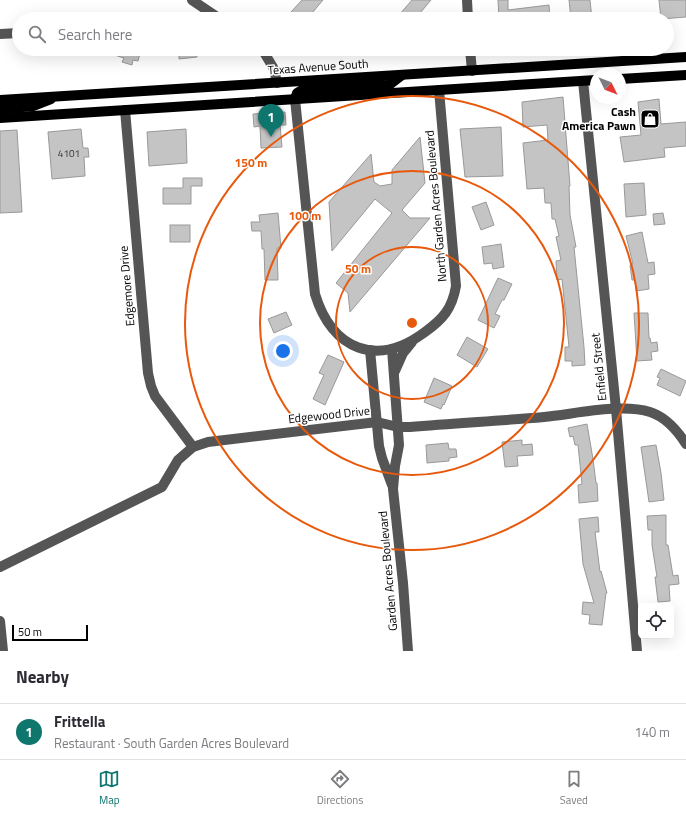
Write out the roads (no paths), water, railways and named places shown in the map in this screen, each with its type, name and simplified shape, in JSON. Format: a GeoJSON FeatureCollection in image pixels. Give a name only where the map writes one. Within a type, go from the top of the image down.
{"type":"FeatureCollection","features":[{"type":"Feature","properties":{"kind":"main road","name":"Texas Avenue South"},"geometry":{"type":"LineString","coordinates":[[0,100],[686,57]]}},
{"type":"Feature","properties":{"kind":"main road"},"geometry":{"type":"LineString","coordinates":[[295,99],[297,93],[302,90],[389,85],[402,75]]}},
{"type":"Feature","properties":{"kind":"main road"},"geometry":{"type":"LineString","coordinates":[[626,79],[686,75]]}},
{"type":"Feature","properties":{"kind":"main road"},"geometry":{"type":"LineString","coordinates":[[0,118],[590,80]]}},
{"type":"Feature","properties":{"kind":"main road"},"geometry":{"type":"LineString","coordinates":[[0,108],[33,106],[56,96]]}},
{"type":"Feature","properties":{"kind":"street"},"geometry":{"type":"LineString","coordinates":[[192,0],[210,12]]}},
{"type":"Feature","properties":{"kind":"street"},"geometry":{"type":"LineString","coordinates":[[467,0],[468,12]]}},
{"type":"Feature","properties":{"kind":"street"},"geometry":{"type":"LineString","coordinates":[[0,34],[12,33]]}},
{"type":"Feature","properties":{"kind":"street"},"geometry":{"type":"LineString","coordinates":[[266,56],[274,69],[277,83]]}},
{"type":"Feature","properties":{"kind":"street"},"geometry":{"type":"LineString","coordinates":[[471,56],[472,70]]}},
{"type":"Feature","properties":{"kind":"street","name":"Enfield Street"},"geometry":{"type":"LineString","coordinates":[[583,81],[616,409],[637,651]]}},
{"type":"Feature","properties":{"kind":"street","name":"North Garden Acres Boulevard"},"geometry":{"type":"LineString","coordinates":[[295,99],[315,294],[318,305],[330,327],[349,344],[370,350],[381,351],[412,342],[440,321],[447,312],[454,298],[456,286],[438,90]]}},
{"type":"Feature","properties":{"kind":"street","name":"Edgemore Drive"},"geometry":{"type":"LineString","coordinates":[[126,110],[148,373],[155,396],[193,447]]}},
{"type":"Feature","properties":{"kind":"street"},"geometry":{"type":"LineString","coordinates":[[394,373],[403,353],[412,342]]}},
{"type":"Feature","properties":{"kind":"street","name":"Garden Acres Boulevard"},"geometry":{"type":"LineString","coordinates":[[392,349],[399,445],[393,489],[403,583],[408,651]]}},
{"type":"Feature","properties":{"kind":"street","name":"Garden Acres Boulevard"},"geometry":{"type":"LineString","coordinates":[[370,350],[379,446],[393,489]]}},
{"type":"Feature","properties":{"kind":"street","name":"Edgewood Drive"},"geometry":{"type":"LineString","coordinates":[[0,567],[162,487],[178,460],[193,447],[208,442],[377,422],[398,427],[542,417],[634,408],[652,412],[669,422],[686,444]]}},
{"type":"Feature","properties":{"kind":"street"},"geometry":{"type":"LineString","coordinates":[[0,621],[3,651]]}},
{"type":"Feature","properties":{"kind":"place","name":"Cash America Pawn"},"geometry":{"type":"Point","coordinates":[650,119]}},
{"type":"Feature","properties":{"kind":"place","name":"Frittella"},"geometry":{"type":"Point","coordinates":[271,137]}}]}
